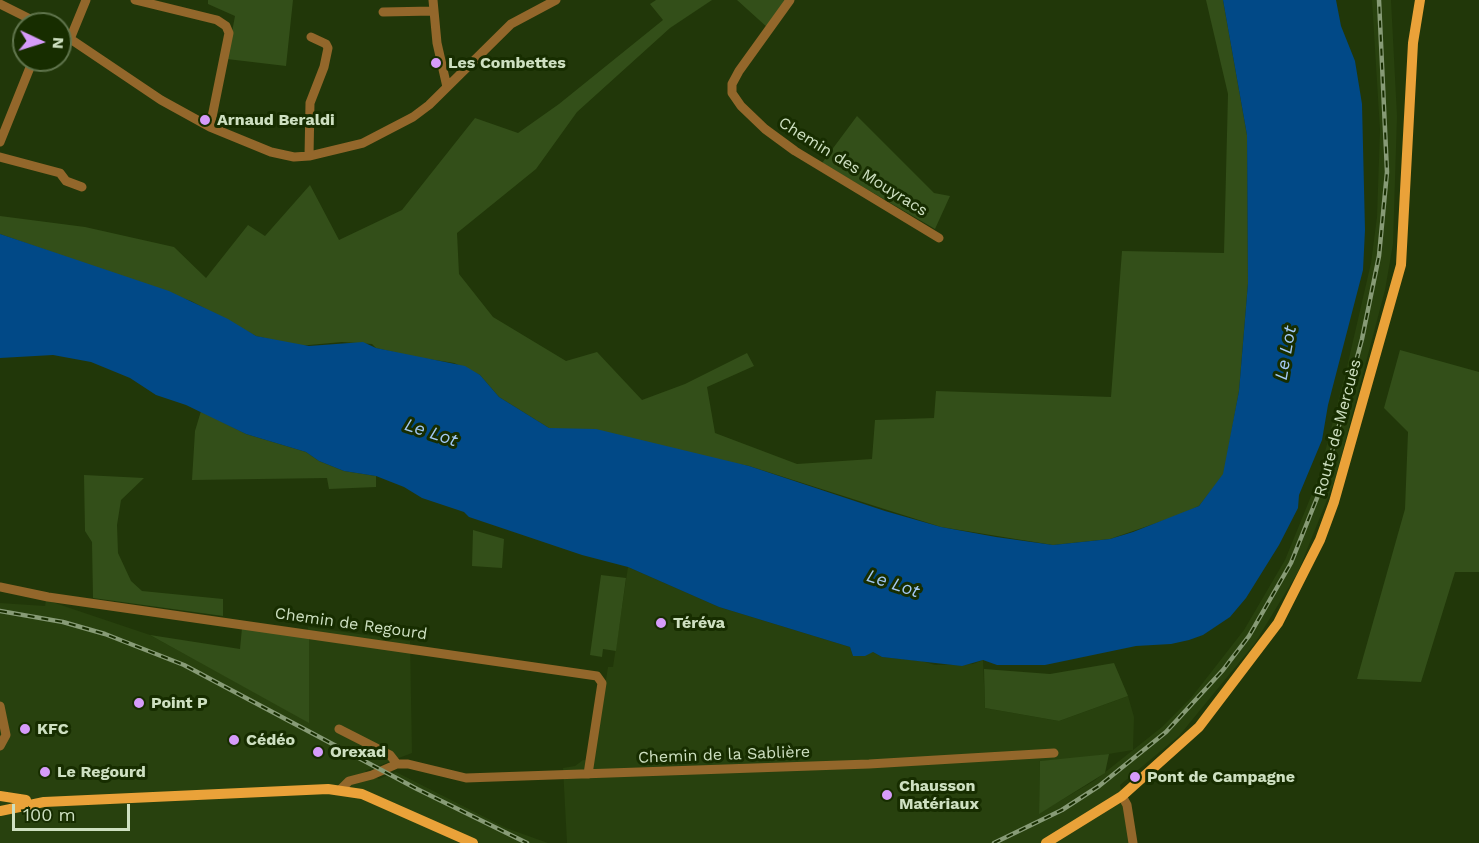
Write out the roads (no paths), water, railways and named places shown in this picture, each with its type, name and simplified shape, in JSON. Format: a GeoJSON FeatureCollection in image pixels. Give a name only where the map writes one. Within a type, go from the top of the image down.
{"type":"FeatureCollection","features":[{"type":"Feature","properties":{"kind":"main road","name":"Route de Mercuès"},"geometry":{"type":"LineString","coordinates":[[1046,843],[1122,796],[1199,727],[1244,669],[1290,603],[1320,540],[1334,502],[1401,265],[1413,43],[1420,0]]}},
{"type":"Feature","properties":{"kind":"main road"},"geometry":{"type":"LineString","coordinates":[[0,811],[44,802],[280,790],[340,790],[362,794],[473,843]]}},
{"type":"Feature","properties":{"kind":"main road"},"geometry":{"type":"LineString","coordinates":[[0,796],[44,802]]}},
{"type":"Feature","properties":{"kind":"street"},"geometry":{"type":"LineString","coordinates":[[72,34],[86,0]]}},
{"type":"Feature","properties":{"kind":"street"},"geometry":{"type":"LineString","coordinates":[[135,0],[217,20],[226,26],[229,33],[210,127]]}},
{"type":"Feature","properties":{"kind":"street"},"geometry":{"type":"LineString","coordinates":[[433,0],[437,43],[447,87]]}},
{"type":"Feature","properties":{"kind":"street"},"geometry":{"type":"LineString","coordinates":[[72,40],[161,100],[210,127],[270,152],[294,157],[309,156],[363,143],[413,117],[511,24],[556,0]]}},
{"type":"Feature","properties":{"kind":"street","name":"Chemin des Mouyracs"},"geometry":{"type":"LineString","coordinates":[[789,0],[740,70],[732,84],[732,93],[741,106],[765,129],[795,151],[939,238]]}},
{"type":"Feature","properties":{"kind":"street"},"geometry":{"type":"LineString","coordinates":[[0,4],[16,12]]}},
{"type":"Feature","properties":{"kind":"street"},"geometry":{"type":"LineString","coordinates":[[383,12],[433,11]]}},
{"type":"Feature","properties":{"kind":"street"},"geometry":{"type":"LineString","coordinates":[[309,156],[310,103],[324,67],[328,48],[326,44],[311,37]]}},
{"type":"Feature","properties":{"kind":"street"},"geometry":{"type":"LineString","coordinates":[[0,142],[28,72]]}},
{"type":"Feature","properties":{"kind":"street"},"geometry":{"type":"LineString","coordinates":[[0,157],[60,173],[66,181],[82,187]]}},
{"type":"Feature","properties":{"kind":"street","name":"Chemin de Regourd"},"geometry":{"type":"LineString","coordinates":[[0,586],[48,597],[597,676],[602,683],[588,774]]}},
{"type":"Feature","properties":{"kind":"street"},"geometry":{"type":"LineString","coordinates":[[0,706],[6,735],[0,746]]}},
{"type":"Feature","properties":{"kind":"street","name":"Chemin de la Sablière"},"geometry":{"type":"LineString","coordinates":[[339,729],[390,755],[396,764],[408,764],[466,778],[869,764],[1054,753]]}},
{"type":"Feature","properties":{"kind":"street"},"geometry":{"type":"LineString","coordinates":[[340,790],[350,781],[372,776],[396,764]]}},
{"type":"Feature","properties":{"kind":"street"},"geometry":{"type":"LineString","coordinates":[[362,794],[364,786],[372,776]]}},
{"type":"Feature","properties":{"kind":"street"},"geometry":{"type":"LineString","coordinates":[[1122,796],[1127,805],[1133,843]]}},
{"type":"Feature","properties":{"kind":"water","name":"Le Lot"},"geometry":{"type":"Polygon","coordinates":[[[1223,0],[1336,0],[1341,26],[1355,61],[1362,104],[1365,230],[1363,270],[1328,405],[1322,440],[1299,495],[1298,508],[1279,545],[1246,598],[1230,617],[1203,635],[1189,640],[1171,644],[1136,646],[1045,665],[997,665],[983,660],[962,666],[882,657],[873,652],[865,656],[853,656],[850,647],[719,607],[628,567],[582,555],[469,517],[464,512],[422,498],[404,487],[376,476],[344,471],[319,461],[306,452],[246,434],[186,405],[156,395],[130,378],[91,362],[53,355],[0,358],[0,234],[169,291],[228,319],[256,336],[309,346],[363,342],[376,348],[465,366],[480,375],[499,397],[549,428],[596,429],[749,466],[941,527],[1053,545],[1110,539],[1199,506],[1223,474],[1239,391],[1248,283],[1247,135],[1223,0]]]}},
{"type":"Feature","properties":{"kind":"railway"},"geometry":{"type":"LineString","coordinates":[[994,843],[1062,810],[1099,786],[1166,732],[1223,670],[1249,636],[1291,563],[1325,478],[1362,339],[1379,256],[1387,172],[1379,0]]}},
{"type":"Feature","properties":{"kind":"railway"},"geometry":{"type":"LineString","coordinates":[[0,611],[63,622],[105,634],[184,665],[417,789],[527,843]]}},
{"type":"Feature","properties":{"kind":"place","name":"Les Combettes"},"geometry":{"type":"Point","coordinates":[436,63]}},
{"type":"Feature","properties":{"kind":"place","name":"Arnaud Beraldi"},"geometry":{"type":"Point","coordinates":[205,120]}},
{"type":"Feature","properties":{"kind":"place","name":"Téréva"},"geometry":{"type":"Point","coordinates":[661,623]}},
{"type":"Feature","properties":{"kind":"place","name":"Point P"},"geometry":{"type":"Point","coordinates":[139,703]}},
{"type":"Feature","properties":{"kind":"place","name":"KFC"},"geometry":{"type":"Point","coordinates":[25,729]}},
{"type":"Feature","properties":{"kind":"place","name":"Cédéo"},"geometry":{"type":"Point","coordinates":[234,740]}},
{"type":"Feature","properties":{"kind":"place","name":"Orexad"},"geometry":{"type":"Point","coordinates":[318,752]}},
{"type":"Feature","properties":{"kind":"place","name":"Le Regourd"},"geometry":{"type":"Point","coordinates":[45,772]}},
{"type":"Feature","properties":{"kind":"place","name":"Pont de Campagne"},"geometry":{"type":"Point","coordinates":[1135,777]}},
{"type":"Feature","properties":{"kind":"place","name":"Chausson Matériaux"},"geometry":{"type":"Point","coordinates":[887,795]}}]}
